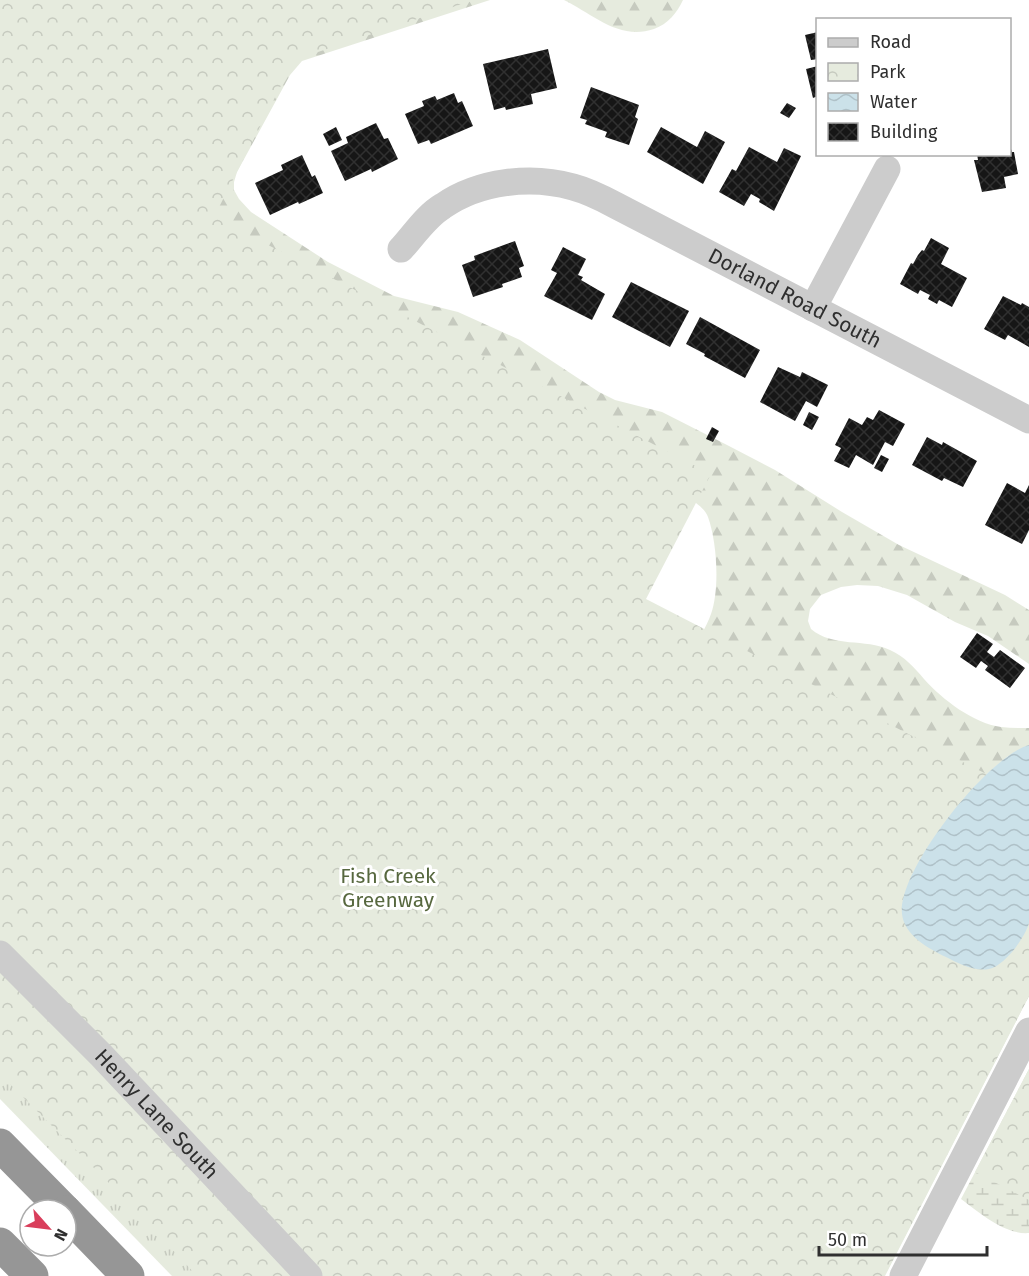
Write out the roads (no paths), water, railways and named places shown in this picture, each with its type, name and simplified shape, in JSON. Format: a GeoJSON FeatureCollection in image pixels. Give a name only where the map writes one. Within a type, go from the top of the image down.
{"type":"FeatureCollection","features":[{"type":"Feature","properties":{"kind":"highway"},"geometry":{"type":"LineString","coordinates":[[0,1145],[52,1198]]}},
{"type":"Feature","properties":{"kind":"highway"},"geometry":{"type":"LineString","coordinates":[[78,1224],[128,1276]]}},
{"type":"Feature","properties":{"kind":"highway"},"geometry":{"type":"LineString","coordinates":[[0,1244],[32,1276]]}},
{"type":"Feature","properties":{"kind":"street"},"geometry":{"type":"LineString","coordinates":[[813,308],[886,169]]}},
{"type":"Feature","properties":{"kind":"street","name":"Dorland Road South"},"geometry":{"type":"LineString","coordinates":[[401,249],[437,210],[458,197],[482,188],[528,181],[556,183],[583,190],[1029,420]]}},
{"type":"Feature","properties":{"kind":"street","name":"Henry Lane South"},"geometry":{"type":"LineString","coordinates":[[0,954],[101,1055],[309,1276]]}},
{"type":"Feature","properties":{"kind":"street"},"geometry":{"type":"LineString","coordinates":[[903,1276],[1029,1031]]}},
{"type":"Feature","properties":{"kind":"water"},"geometry":{"type":"Polygon","coordinates":[[[1029,745],[1029,923],[1019,943],[1001,963],[989,969],[972,968],[932,950],[912,935],[902,914],[904,895],[929,845],[969,792],[991,770],[1012,754],[1029,745]]]}},
{"type":"Feature","properties":{"kind":"park label","name":"Fish Creek Greenway"},"geometry":{"type":"Point","coordinates":[388,888]}}]}
